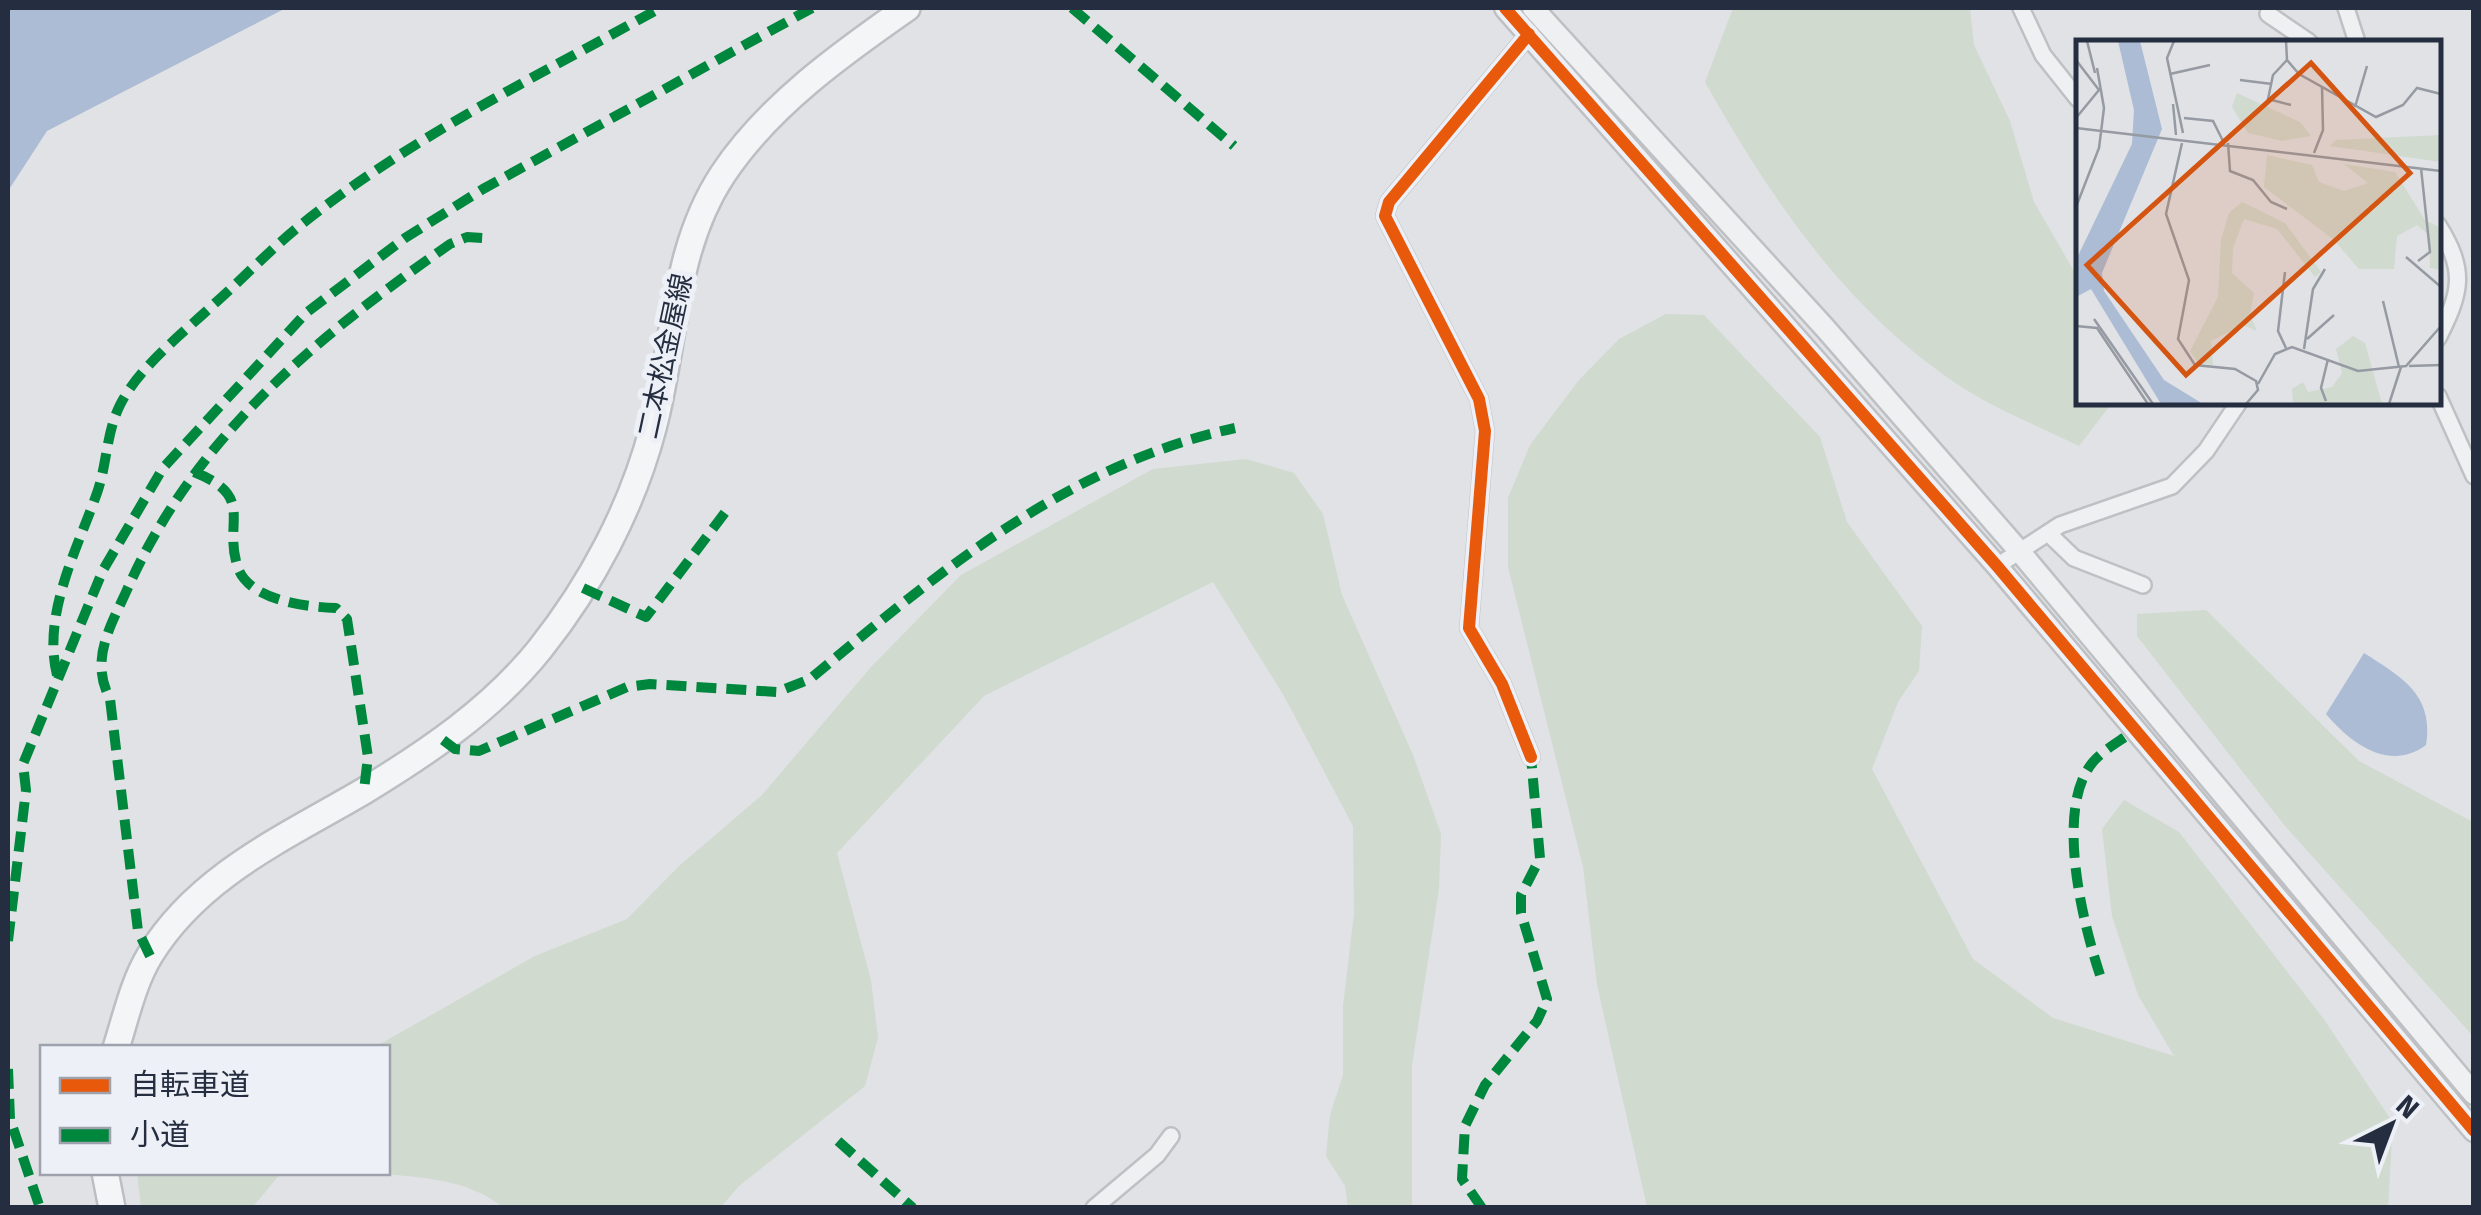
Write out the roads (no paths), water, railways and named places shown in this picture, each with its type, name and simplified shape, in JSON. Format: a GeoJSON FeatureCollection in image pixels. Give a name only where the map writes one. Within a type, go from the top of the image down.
{"type":"FeatureCollection","features":[{"type":"Feature","properties":{"kind":"main road","name":"二本松金屋線"},"geometry":{"type":"LineString","coordinates":[[117,1045],[150,956],[211,884],[443,740],[494,698],[538,651],[606,549],[632,488],[654,428],[686,253],[722,175],[760,127],[787,101],[907,8]]}},
{"type":"Feature","properties":{"kind":"main road"},"geometry":{"type":"LineString","coordinates":[[105,1175],[112,1208]]}},
{"type":"Feature","properties":{"kind":"street"},"geometry":{"type":"LineString","coordinates":[[1505,8],[1998,566],[2474,1132]]}},
{"type":"Feature","properties":{"kind":"street"},"geometry":{"type":"LineString","coordinates":[[1534,8],[1824,328],[2020,552],[2474,1094]]}},
{"type":"Feature","properties":{"kind":"street"},"geometry":{"type":"LineString","coordinates":[[2021,8],[2043,55],[2076,96]]}},
{"type":"Feature","properties":{"kind":"street"},"geometry":{"type":"LineString","coordinates":[[2346,8],[2356,40]]}},
{"type":"Feature","properties":{"kind":"street"},"geometry":{"type":"LineString","coordinates":[[2268,14],[2305,40]]}},
{"type":"Feature","properties":{"kind":"street"},"geometry":{"type":"LineString","coordinates":[[1529,34],[1390,202],[1385,216],[1479,399],[1485,430],[1469,628],[1502,684],[1531,757]]}},
{"type":"Feature","properties":{"kind":"street"},"geometry":{"type":"LineString","coordinates":[[2441,231],[2460,266],[2451,314],[2441,332]]}},
{"type":"Feature","properties":{"kind":"street"},"geometry":{"type":"LineString","coordinates":[[2441,403],[2474,476]]}},
{"type":"Feature","properties":{"kind":"street"},"geometry":{"type":"LineString","coordinates":[[1998,566],[2048,533],[2116,502],[2172,486],[2206,452],[2237,405]]}},
{"type":"Feature","properties":{"kind":"street"},"geometry":{"type":"LineString","coordinates":[[2048,533],[2074,558],[2143,585]]}},
{"type":"Feature","properties":{"kind":"street"},"geometry":{"type":"LineString","coordinates":[[1094,1208],[1157,1154],[1172,1136]]}},
{"type":"Feature","properties":{"kind":"water"},"geometry":{"type":"Polygon","coordinates":[[[8,8],[286,8],[47,131],[8,191],[8,8]]]}},
{"type":"Feature","properties":{"kind":"water"},"geometry":{"type":"Polygon","coordinates":[[[2364,653],[2413,690],[2425,713],[2426,745],[2399,756],[2372,751],[2347,735],[2326,714],[2364,653]]]}}]}
